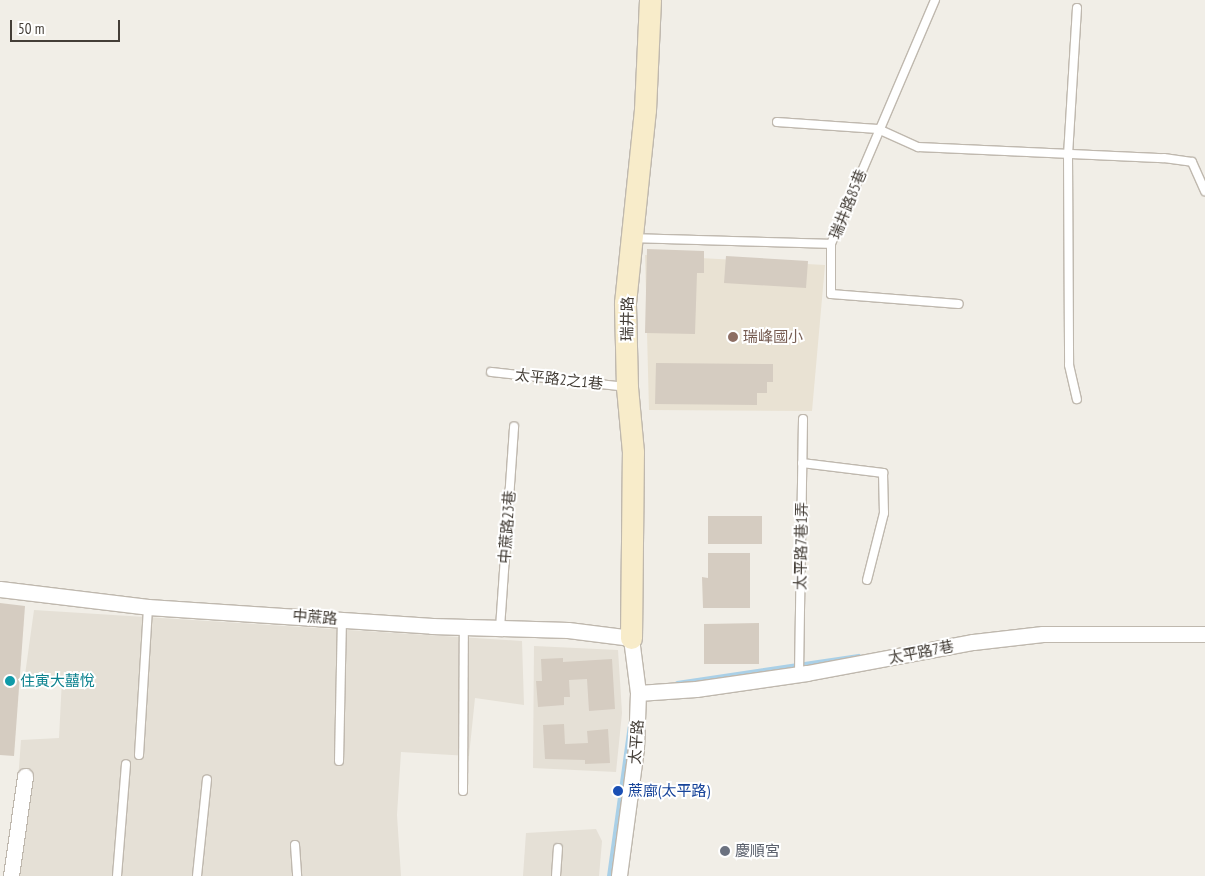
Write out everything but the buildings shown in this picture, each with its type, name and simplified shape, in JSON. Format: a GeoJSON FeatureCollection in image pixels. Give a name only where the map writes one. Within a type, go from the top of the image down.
{"type":"FeatureCollection","features":[{"type":"Feature","properties":{"kind":"street","name":"瑞井路"},"geometry":{"type":"LineString","coordinates":[[631,638],[633,452],[627,387],[626,303],[646,110],[650,0]]}},
{"type":"Feature","properties":{"kind":"street","name":"中蔗路"},"geometry":{"type":"LineString","coordinates":[[0,589],[148,607],[500,628],[568,630],[631,638]]}},
{"type":"Feature","properties":{"kind":"street","name":"太平路7巷"},"geometry":{"type":"LineString","coordinates":[[638,692],[696,689],[799,674],[973,642],[1043,634],[1205,634]]}},
{"type":"Feature","properties":{"kind":"street","name":"太平路"},"geometry":{"type":"LineString","coordinates":[[619,876],[635,756],[638,692],[631,638]]}},
{"type":"Feature","properties":{"kind":"street"},"geometry":{"type":"LineString","coordinates":[[11,876],[25,776]]}},
{"type":"Feature","properties":{"kind":"lane","name":"瑞井路85巷"},"geometry":{"type":"LineString","coordinates":[[935,0],[891,107],[878,128],[831,244],[831,294],[958,304]]}},
{"type":"Feature","properties":{"kind":"lane"},"geometry":{"type":"LineString","coordinates":[[1077,8],[1068,154],[1069,365],[1077,399]]}},
{"type":"Feature","properties":{"kind":"lane"},"geometry":{"type":"LineString","coordinates":[[776,122],[878,128],[918,147],[1192,162],[1205,191]]}},
{"type":"Feature","properties":{"kind":"lane"},"geometry":{"type":"LineString","coordinates":[[633,238],[831,244]]}},
{"type":"Feature","properties":{"kind":"lane","name":"太平路2之1巷"},"geometry":{"type":"LineString","coordinates":[[492,372],[627,387]]}},
{"type":"Feature","properties":{"kind":"lane","name":"太平路7巷1弄"},"geometry":{"type":"LineString","coordinates":[[799,674],[802,418]]}},
{"type":"Feature","properties":{"kind":"lane","name":"中蔗路23巷"},"geometry":{"type":"LineString","coordinates":[[500,628],[514,426]]}},
{"type":"Feature","properties":{"kind":"lane"},"geometry":{"type":"LineString","coordinates":[[802,463],[883,473],[884,513],[867,580]]}},
{"type":"Feature","properties":{"kind":"lane"},"geometry":{"type":"LineString","coordinates":[[139,755],[148,607]]}},
{"type":"Feature","properties":{"kind":"lane"},"geometry":{"type":"LineString","coordinates":[[339,761],[342,619]]}},
{"type":"Feature","properties":{"kind":"lane"},"geometry":{"type":"LineString","coordinates":[[463,791],[464,626]]}},
{"type":"Feature","properties":{"kind":"lane"},"geometry":{"type":"LineString","coordinates":[[117,876],[126,764]]}},
{"type":"Feature","properties":{"kind":"lane"},"geometry":{"type":"LineString","coordinates":[[197,876],[206,780]]}},
{"type":"Feature","properties":{"kind":"lane"},"geometry":{"type":"LineString","coordinates":[[295,844],[297,876]]}},
{"type":"Feature","properties":{"kind":"lane"},"geometry":{"type":"LineString","coordinates":[[556,876],[558,848]]}},
{"type":"Feature","properties":{"kind":"shaded area","name":"瑞峰國小"},"geometry":{"type":"Polygon","coordinates":[[[645,255],[825,265],[812,411],[649,410],[645,255]]]}},
{"type":"Feature","properties":{"kind":"shaded area"},"geometry":{"type":"Polygon","coordinates":[[[34,610],[522,641],[524,705],[475,698],[469,756],[401,752],[397,815],[401,876],[11,876],[21,740],[59,738],[62,679],[24,682],[34,610]]]}},
{"type":"Feature","properties":{"kind":"shaded area"},"geometry":{"type":"Polygon","coordinates":[[[534,646],[618,650],[622,713],[616,772],[533,768],[534,646]]]}},
{"type":"Feature","properties":{"kind":"shaded area"},"geometry":{"type":"Polygon","coordinates":[[[596,829],[602,841],[599,876],[523,876],[526,833],[596,829]]]}},
{"type":"Feature","properties":{"kind":"waterway"},"geometry":{"type":"LineString","coordinates":[[677,683],[858,656]]}},
{"type":"Feature","properties":{"kind":"waterway"},"geometry":{"type":"LineString","coordinates":[[609,876],[630,724]]}},
{"type":"Feature","properties":{"kind":"place","name":"瑞峰國小"},"geometry":{"type":"Point","coordinates":[733,337]}},
{"type":"Feature","properties":{"kind":"place","name":"住寅大囍悅"},"geometry":{"type":"Point","coordinates":[10,681]}},
{"type":"Feature","properties":{"kind":"place","name":"蔗廍(太平路)"},"geometry":{"type":"Point","coordinates":[618,791]}},
{"type":"Feature","properties":{"kind":"place","name":"慶順宮"},"geometry":{"type":"Point","coordinates":[725,851]}}]}
